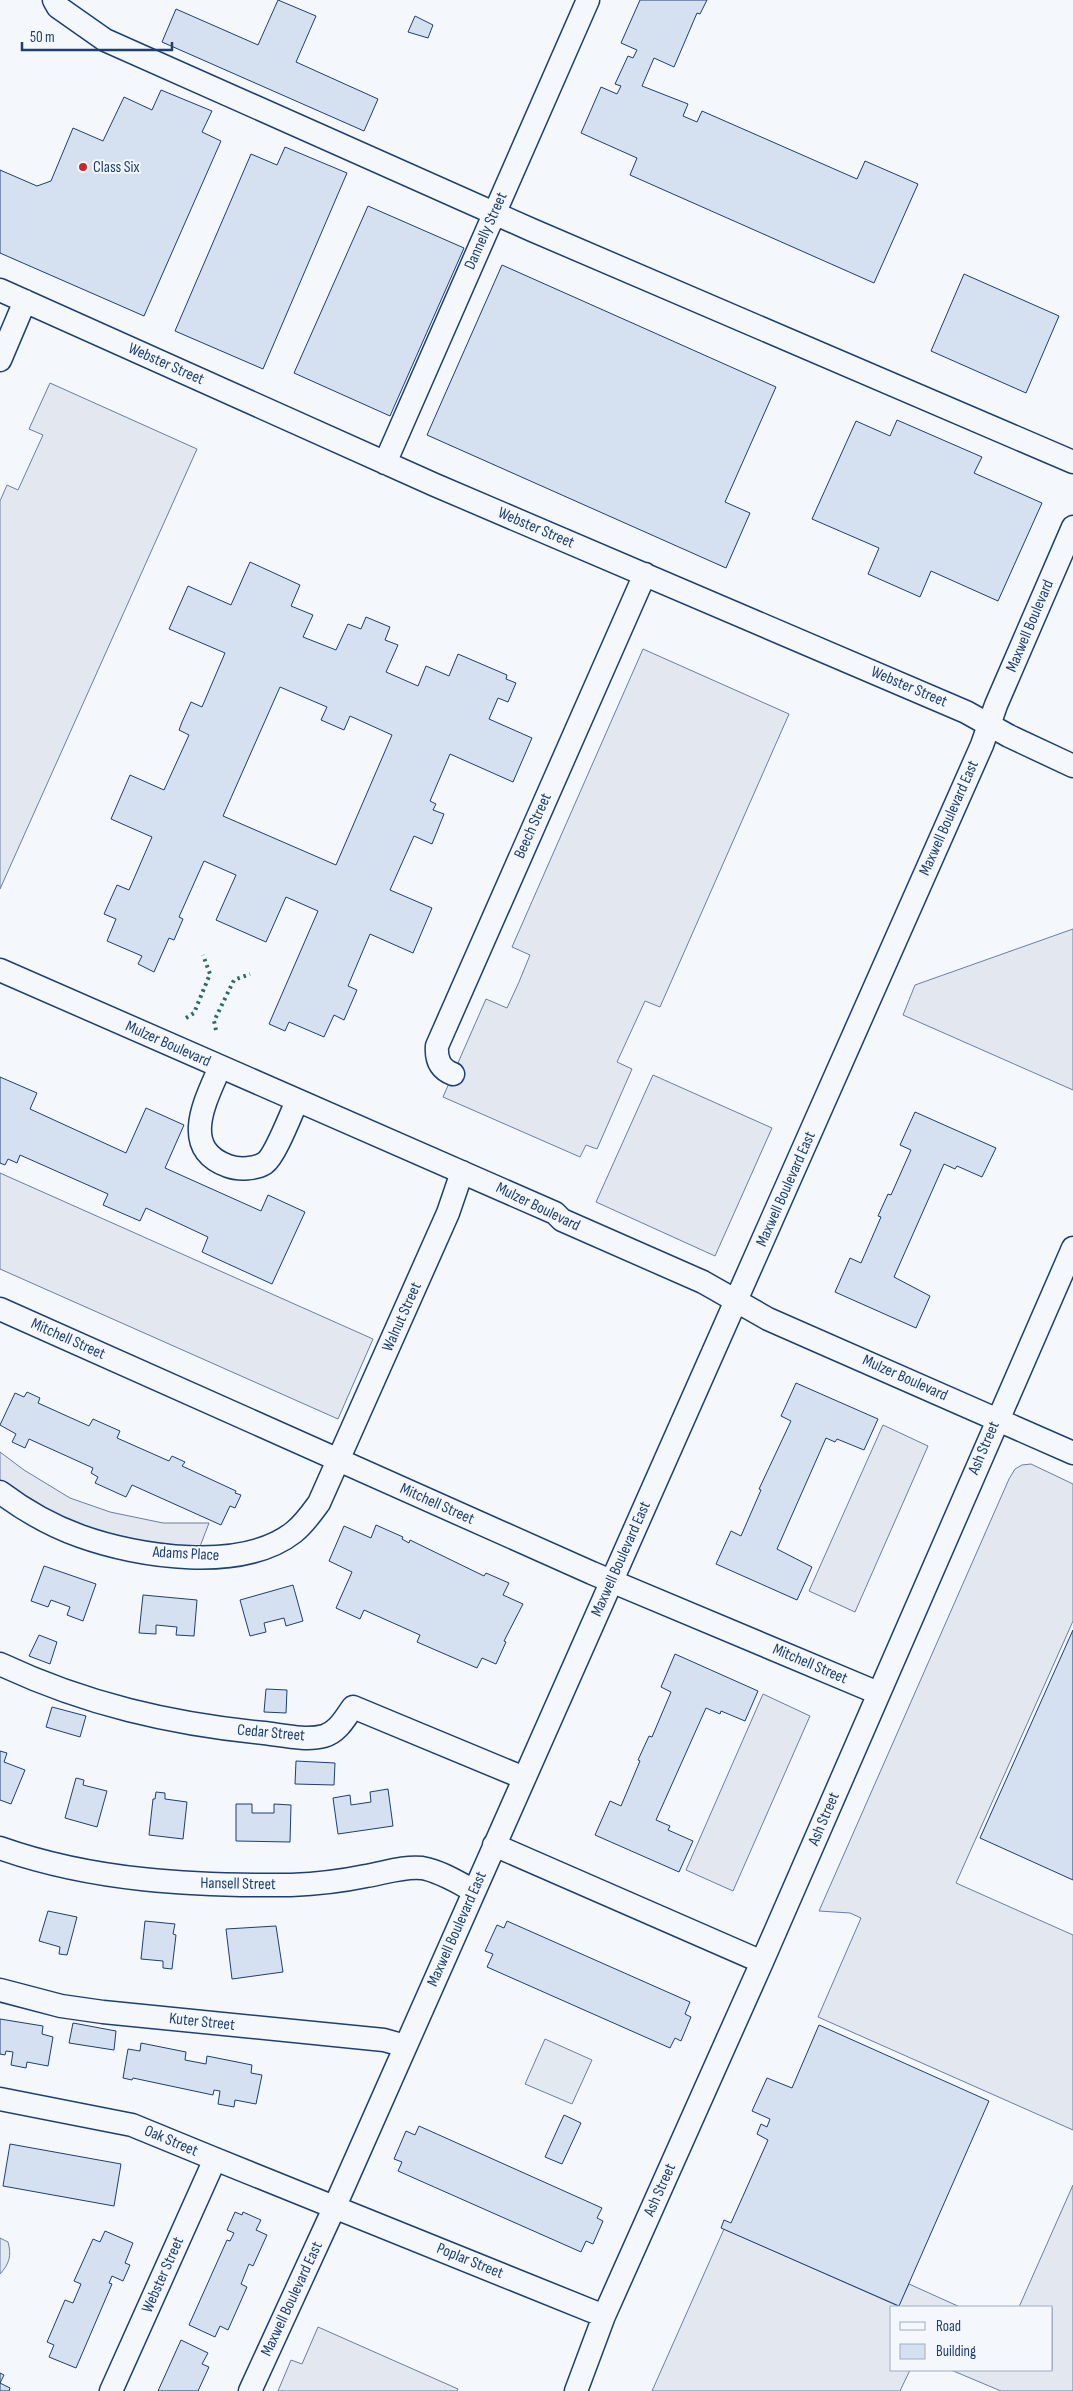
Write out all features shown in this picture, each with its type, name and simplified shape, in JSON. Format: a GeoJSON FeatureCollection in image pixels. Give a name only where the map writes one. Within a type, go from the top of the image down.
{"type":"FeatureCollection","features":[{"type":"Feature","properties":{"kind":"street"},"geometry":{"type":"LineString","coordinates":[[54,0],[64,12],[105,40],[494,213],[1073,462]]}},
{"type":"Feature","properties":{"kind":"street","name":"Dannelly Street"},"geometry":{"type":"LineString","coordinates":[[385,463],[588,0]]}},
{"type":"Feature","properties":{"kind":"street","name":"Webster Street"},"geometry":{"type":"LineString","coordinates":[[0,290],[385,463],[966,712],[988,725],[1073,766]]}},
{"type":"Feature","properties":{"kind":"street"},"geometry":{"type":"LineString","coordinates":[[0,360],[25,301]]}},
{"type":"Feature","properties":{"kind":"street","name":"Maxwell Boulevard"},"geometry":{"type":"LineString","coordinates":[[988,725],[1073,527]]}},
{"type":"Feature","properties":{"kind":"street","name":"Beech Street"},"geometry":{"type":"LineString","coordinates":[[452,1074],[440,1066],[436,1055],[436,1046],[645,574]]}},
{"type":"Feature","properties":{"kind":"street","name":"Maxwell Boulevard East"},"geometry":{"type":"LineString","coordinates":[[250,2391],[335,2206],[974,763],[988,725]]}},
{"type":"Feature","properties":{"kind":"street","name":"Mulzer Boulevard"},"geometry":{"type":"LineString","coordinates":[[0,970],[555,1213],[562,1220],[703,1282],[768,1318],[1073,1453]]}},
{"type":"Feature","properties":{"kind":"street"},"geometry":{"type":"LineString","coordinates":[[220,1067],[202,1109],[199,1128],[202,1143],[211,1157],[229,1166],[246,1169],[266,1162],[276,1146],[297,1101]]}},
{"type":"Feature","properties":{"kind":"street","name":"Walnut Street"},"geometry":{"type":"LineString","coordinates":[[338,1460],[448,1213],[462,1172]]}},
{"type":"Feature","properties":{"kind":"street","name":"Ash Street"},"geometry":{"type":"LineString","coordinates":[[576,2391],[604,2316],[762,1962],[1073,1248]]}},
{"type":"Feature","properties":{"kind":"street","name":"Mitchell Street"},"geometry":{"type":"LineString","coordinates":[[0,1309],[611,1581],[878,1693]]}},
{"type":"Feature","properties":{"kind":"street","name":"Adams Place"},"geometry":{"type":"LineString","coordinates":[[0,1492],[15,1504],[58,1527],[104,1543],[153,1553],[206,1557],[230,1556],[247,1553],[276,1543],[293,1533],[308,1519],[319,1503],[338,1460]]}},
{"type":"Feature","properties":{"kind":"street","name":"Cedar Street"},"geometry":{"type":"LineString","coordinates":[[0,1664],[35,1680],[90,1700],[202,1727],[301,1737],[323,1737],[335,1732],[353,1707],[524,1778]]}},
{"type":"Feature","properties":{"kind":"street"},"geometry":{"type":"LineString","coordinates":[[494,1845],[762,1962]]}},
{"type":"Feature","properties":{"kind":"street","name":"Hansell Street"},"geometry":{"type":"LineString","coordinates":[[0,1848],[69,1867],[125,1878],[203,1884],[293,1884],[343,1880],[411,1868],[433,1872],[474,1891]]}},
{"type":"Feature","properties":{"kind":"street","name":"Kuter Street"},"geometry":{"type":"LineString","coordinates":[[0,1990],[61,2006],[103,2012],[384,2040],[405,2046]]}},
{"type":"Feature","properties":{"kind":"street","name":"Oak Street"},"geometry":{"type":"LineString","coordinates":[[0,2099],[132,2125],[158,2134],[215,2160],[335,2206]]}},
{"type":"Feature","properties":{"kind":"street","name":"Webster Street"},"geometry":{"type":"LineString","coordinates":[[111,2391],[215,2160]]}},
{"type":"Feature","properties":{"kind":"street","name":"Poplar Street"},"geometry":{"type":"LineString","coordinates":[[335,2206],[604,2316]]}},
{"type":"Feature","properties":{"kind":"shaded area"},"geometry":{"type":"Polygon","coordinates":[[[50,383],[197,449],[0,889],[0,501],[7,485],[18,490],[43,435],[29,429],[50,383]]]}},
{"type":"Feature","properties":{"kind":"shaded area"},"geometry":{"type":"Polygon","coordinates":[[[643,649],[789,714],[660,1007],[645,1001],[617,1062],[632,1069],[597,1149],[586,1145],[580,1157],[443,1097],[486,999],[507,1008],[519,982],[530,955],[512,947],[643,649]]]}},
{"type":"Feature","properties":{"kind":"shaded area"},"geometry":{"type":"Polygon","coordinates":[[[1073,929],[1073,1090],[903,1015],[915,985],[1073,929]]]}},
{"type":"Feature","properties":{"kind":"shaded area"},"geometry":{"type":"Polygon","coordinates":[[[653,1075],[772,1128],[715,1256],[596,1202],[653,1075]]]}},
{"type":"Feature","properties":{"kind":"shaded area"},"geometry":{"type":"Polygon","coordinates":[[[0,1173],[373,1339],[338,1419],[0,1269],[0,1173]]]}},
{"type":"Feature","properties":{"kind":"shaded area"},"geometry":{"type":"Polygon","coordinates":[[[883,1425],[928,1446],[855,1612],[809,1591],[883,1425]]]}},
{"type":"Feature","properties":{"kind":"shaded area"},"geometry":{"type":"Polygon","coordinates":[[[0,1452],[24,1470],[70,1498],[110,1512],[163,1523],[209,1523],[196,1557],[153,1553],[0,1492],[0,1452]]]}},
{"type":"Feature","properties":{"kind":"shaded area"},"geometry":{"type":"Polygon","coordinates":[[[1031,1464],[1073,1484],[1073,1621],[956,1883],[1073,1935],[1073,2130],[818,2017],[861,1918],[850,1913],[819,1911],[1009,1479],[1015,1469],[1022,1465],[1031,1464]]]}},
{"type":"Feature","properties":{"kind":"shaded area"},"geometry":{"type":"Polygon","coordinates":[[[763,1694],[810,1716],[733,1891],[686,1870],[763,1694]]]}},
{"type":"Feature","properties":{"kind":"shaded area"},"geometry":{"type":"Polygon","coordinates":[[[545,2039],[592,2060],[572,2104],[525,2084],[545,2039]]]}},
{"type":"Feature","properties":{"kind":"shaded area"},"geometry":{"type":"Polygon","coordinates":[[[1073,2185],[1073,2391],[1001,2391],[953,2371],[1053,2371],[1053,2306],[1019,2306],[1073,2185]]]}},
{"type":"Feature","properties":{"kind":"shaded area"},"geometry":{"type":"Polygon","coordinates":[[[724,2229],[898,2306],[890,2306],[890,2371],[910,2371],[900,2391],[652,2391],[724,2229]]]}},
{"type":"Feature","properties":{"kind":"shaded area"},"geometry":{"type":"Polygon","coordinates":[[[0,2238],[8,2242],[10,2256],[6,2267],[0,2274],[0,2238]]]}},
{"type":"Feature","properties":{"kind":"shaded area"},"geometry":{"type":"Polygon","coordinates":[[[909,2284],[958,2306],[898,2306],[909,2284]]]}},
{"type":"Feature","properties":{"kind":"shaded area"},"geometry":{"type":"Polygon","coordinates":[[[318,2327],[458,2389],[457,2391],[278,2391],[291,2360],[302,2364],[318,2327]]]}},
{"type":"Feature","properties":{"kind":"building"},"geometry":{"type":"Polygon","coordinates":[[[278,0],[316,16],[296,62],[378,99],[364,131],[162,42],[176,9],[258,45],[278,0]]]}},
{"type":"Feature","properties":{"kind":"building"},"geometry":{"type":"Polygon","coordinates":[[[640,0],[707,0],[700,14],[697,13],[674,67],[654,58],[642,86],[688,104],[683,116],[697,122],[702,111],[857,179],[865,161],[918,184],[874,283],[630,175],[637,158],[581,133],[601,87],[617,94],[621,86],[615,84],[628,56],[633,58],[637,50],[621,43],[640,0]]]}},
{"type":"Feature","properties":{"kind":"building"},"geometry":{"type":"Polygon","coordinates":[[[415,16],[433,25],[428,38],[408,32],[415,16]]]}},
{"type":"Feature","properties":{"kind":"building"},"geometry":{"type":"Polygon","coordinates":[[[161,90],[212,111],[202,132],[221,141],[144,316],[0,253],[0,170],[37,186],[51,181],[73,128],[103,141],[124,97],[152,110],[161,90]]]}},
{"type":"Feature","properties":{"kind":"building"},"geometry":{"type":"Polygon","coordinates":[[[285,147],[347,173],[263,369],[175,331],[251,154],[277,165],[285,147]]]}},
{"type":"Feature","properties":{"kind":"building"},"geometry":{"type":"Polygon","coordinates":[[[368,206],[464,248],[390,416],[294,373],[368,206]]]}},
{"type":"Feature","properties":{"kind":"building"},"geometry":{"type":"Polygon","coordinates":[[[502,265],[776,387],[725,502],[750,513],[726,568],[427,435],[502,265]]]}},
{"type":"Feature","properties":{"kind":"building"},"geometry":{"type":"Polygon","coordinates":[[[964,274],[1059,316],[1026,393],[931,351],[964,274]]]}},
{"type":"Feature","properties":{"kind":"building"},"geometry":{"type":"Polygon","coordinates":[[[897,420],[982,457],[974,473],[1042,503],[998,601],[931,571],[920,597],[868,574],[879,548],[812,519],[856,421],[890,436],[897,420]]]}},
{"type":"Feature","properties":{"kind":"building"},"geometry":{"type":"Polygon","coordinates":[[[250,562],[300,585],[291,606],[313,615],[303,637],[336,650],[348,624],[361,629],[366,617],[390,627],[385,640],[398,645],[386,672],[418,686],[426,666],[449,676],[458,654],[507,675],[506,679],[516,683],[508,702],[498,698],[489,719],[532,738],[513,782],[450,754],[430,801],[436,804],[433,810],[444,814],[432,844],[414,836],[390,890],[432,908],[413,953],[370,934],[348,986],[357,990],[344,1020],[334,1015],[324,1037],[289,1022],[285,1031],[269,1024],[318,911],[286,897],[266,942],[216,920],[236,875],[204,861],[179,917],[183,919],[174,940],[169,938],[154,972],[138,964],[142,956],[107,941],[116,919],[104,914],[117,885],[129,890],[152,837],[111,819],[130,775],[164,790],[189,735],[179,730],[182,722],[191,702],[202,707],[225,653],[169,629],[188,586],[231,605],[250,562]],[[280,687],[223,816],[336,865],[392,735],[350,716],[344,730],[321,720],[327,707],[280,687]]]}},
{"type":"Feature","properties":{"kind":"building"},"geometry":{"type":"Polygon","coordinates":[[[0,1077],[37,1093],[30,1109],[126,1153],[146,1108],[184,1125],[165,1168],[261,1211],[268,1195],[305,1212],[272,1284],[202,1252],[208,1237],[146,1208],[140,1221],[103,1205],[108,1194],[20,1155],[17,1163],[8,1159],[5,1165],[0,1163],[0,1077]]]}},
{"type":"Feature","properties":{"kind":"building"},"geometry":{"type":"Polygon","coordinates":[[[915,1112],[996,1148],[982,1177],[957,1166],[955,1169],[944,1164],[894,1277],[930,1296],[916,1328],[835,1292],[850,1258],[861,1263],[881,1217],[878,1216],[888,1194],[891,1195],[911,1150],[900,1145],[915,1112]]]}},
{"type":"Feature","properties":{"kind":"building"},"geometry":{"type":"Polygon","coordinates":[[[796,1383],[878,1419],[864,1450],[837,1439],[835,1442],[826,1438],[777,1549],[812,1567],[797,1600],[716,1564],[731,1531],[741,1536],[761,1490],[759,1489],[791,1421],[781,1416],[796,1383]]]}},
{"type":"Feature","properties":{"kind":"building"},"geometry":{"type":"Polygon","coordinates":[[[27,1392],[40,1398],[38,1403],[89,1426],[93,1419],[120,1431],[117,1438],[169,1461],[172,1456],[185,1462],[182,1466],[241,1495],[235,1508],[230,1506],[221,1525],[132,1485],[126,1497],[95,1483],[98,1477],[91,1473],[93,1468],[29,1439],[25,1448],[12,1442],[16,1434],[0,1425],[15,1393],[24,1397],[27,1392]]]}},
{"type":"Feature","properties":{"kind":"building"},"geometry":{"type":"Polygon","coordinates":[[[376,1525],[403,1537],[402,1539],[409,1543],[410,1540],[484,1576],[486,1573],[509,1583],[503,1595],[523,1604],[504,1641],[506,1642],[496,1664],[482,1658],[477,1668],[417,1642],[420,1635],[364,1610],[360,1619],[336,1608],[352,1572],[329,1561],[344,1526],[371,1538],[376,1525]]]}},
{"type":"Feature","properties":{"kind":"building"},"geometry":{"type":"Polygon","coordinates":[[[44,1566],[96,1584],[83,1621],[67,1615],[70,1607],[51,1600],[48,1607],[31,1601],[44,1566]]]}},
{"type":"Feature","properties":{"kind":"building"},"geometry":{"type":"Polygon","coordinates":[[[293,1585],[303,1621],[286,1626],[284,1618],[264,1623],[266,1632],[250,1636],[240,1600],[293,1585]]]}},
{"type":"Feature","properties":{"kind":"building"},"geometry":{"type":"Polygon","coordinates":[[[143,1595],[197,1600],[194,1636],[176,1635],[177,1627],[156,1625],[156,1634],[139,1633],[143,1595]]]}},
{"type":"Feature","properties":{"kind":"building"},"geometry":{"type":"Polygon","coordinates":[[[1073,1630],[1073,1880],[980,1838],[1073,1630]]]}},
{"type":"Feature","properties":{"kind":"building"},"geometry":{"type":"Polygon","coordinates":[[[39,1635],[57,1642],[50,1664],[29,1656],[39,1635]]]}},
{"type":"Feature","properties":{"kind":"building"},"geometry":{"type":"Polygon","coordinates":[[[675,1654],[758,1691],[745,1721],[721,1711],[720,1714],[706,1708],[656,1820],[670,1826],[668,1830],[693,1841],[679,1872],[595,1835],[610,1801],[621,1806],[640,1761],[638,1760],[649,1736],[652,1737],[671,1692],[661,1687],[675,1654]]]}},
{"type":"Feature","properties":{"kind":"building"},"geometry":{"type":"Polygon","coordinates":[[[266,1689],[287,1690],[286,1713],[264,1712],[266,1689]]]}},
{"type":"Feature","properties":{"kind":"building"},"geometry":{"type":"Polygon","coordinates":[[[52,1707],[86,1716],[80,1737],[46,1727],[52,1707]]]}},
{"type":"Feature","properties":{"kind":"building"},"geometry":{"type":"Polygon","coordinates":[[[0,1751],[7,1753],[4,1762],[25,1770],[11,1804],[0,1800],[0,1751]]]}},
{"type":"Feature","properties":{"kind":"building"},"geometry":{"type":"Polygon","coordinates":[[[296,1761],[335,1763],[334,1785],[295,1784],[296,1761]]]}},
{"type":"Feature","properties":{"kind":"building"},"geometry":{"type":"Polygon","coordinates":[[[76,1778],[84,1780],[83,1785],[107,1791],[97,1827],[65,1818],[76,1778]]]}},
{"type":"Feature","properties":{"kind":"building"},"geometry":{"type":"Polygon","coordinates":[[[388,1789],[393,1826],[338,1834],[333,1798],[350,1795],[351,1805],[371,1802],[370,1792],[388,1789]]]}},
{"type":"Feature","properties":{"kind":"building"},"geometry":{"type":"Polygon","coordinates":[[[156,1792],[165,1793],[165,1799],[187,1802],[183,1839],[149,1835],[153,1799],[155,1799],[156,1792]]]}},
{"type":"Feature","properties":{"kind":"building"},"geometry":{"type":"Polygon","coordinates":[[[236,1804],[252,1804],[252,1813],[274,1813],[274,1804],[291,1805],[290,1842],[236,1841],[236,1804]]]}},
{"type":"Feature","properties":{"kind":"building"},"geometry":{"type":"Polygon","coordinates":[[[48,1911],[77,1917],[67,1955],[59,1954],[60,1947],[39,1941],[48,1911]]]}},
{"type":"Feature","properties":{"kind":"building"},"geometry":{"type":"Polygon","coordinates":[[[145,1921],[175,1924],[173,1934],[176,1935],[172,1969],[163,1968],[163,1961],[141,1959],[145,1921]]]}},
{"type":"Feature","properties":{"kind":"building"},"geometry":{"type":"Polygon","coordinates":[[[507,1921],[690,2002],[685,2014],[691,2017],[681,2041],[675,2038],[670,2048],[487,1967],[493,1954],[485,1951],[497,1925],[504,1928],[507,1921]]]}},
{"type":"Feature","properties":{"kind":"building"},"geometry":{"type":"Polygon","coordinates":[[[276,1926],[283,1972],[232,1979],[226,1929],[276,1926]]]}},
{"type":"Feature","properties":{"kind":"building"},"geometry":{"type":"Polygon","coordinates":[[[0,2019],[43,2026],[42,2034],[53,2037],[48,2066],[27,2062],[26,2068],[11,2065],[13,2052],[6,2051],[5,2055],[0,2054],[0,2019]]]}},
{"type":"Feature","properties":{"kind":"building"},"geometry":{"type":"Polygon","coordinates":[[[73,2023],[116,2031],[114,2050],[69,2043],[73,2023]]]}},
{"type":"Feature","properties":{"kind":"building"},"geometry":{"type":"Polygon","coordinates":[[[819,2025],[989,2101],[899,2306],[721,2228],[724,2220],[731,2223],[768,2140],[757,2134],[761,2124],[767,2127],[770,2119],[752,2111],[767,2078],[792,2088],[819,2025]]]}},
{"type":"Feature","properties":{"kind":"building"},"geometry":{"type":"Polygon","coordinates":[[[141,2043],[186,2052],[185,2060],[206,2064],[207,2056],[252,2065],[251,2073],[262,2075],[256,2104],[235,2100],[234,2107],[218,2104],[220,2091],[214,2090],[213,2095],[133,2078],[132,2080],[123,2078],[128,2049],[140,2051],[141,2043]]]}},
{"type":"Feature","properties":{"kind":"building"},"geometry":{"type":"Polygon","coordinates":[[[564,2115],[581,2123],[562,2164],[545,2157],[564,2115]]]}},
{"type":"Feature","properties":{"kind":"building"},"geometry":{"type":"Polygon","coordinates":[[[419,2126],[602,2208],[597,2218],[603,2221],[593,2244],[586,2241],[581,2252],[398,2171],[402,2162],[394,2159],[406,2131],[415,2135],[419,2126]]]}},
{"type":"Feature","properties":{"kind":"building"},"geometry":{"type":"Polygon","coordinates":[[[10,2144],[121,2164],[114,2206],[3,2186],[10,2144]]]}},
{"type":"Feature","properties":{"kind":"building"},"geometry":{"type":"Polygon","coordinates":[[[235,2212],[242,2215],[243,2212],[261,2220],[256,2230],[267,2235],[253,2266],[249,2264],[241,2284],[247,2287],[228,2330],[220,2326],[215,2337],[189,2325],[227,2240],[230,2241],[234,2233],[227,2230],[235,2212]]]}},
{"type":"Feature","properties":{"kind":"building"},"geometry":{"type":"Polygon","coordinates":[[[105,2231],[133,2243],[125,2263],[130,2265],[123,2281],[112,2276],[109,2283],[112,2284],[76,2368],[49,2357],[54,2345],[47,2342],[65,2300],[73,2303],[81,2284],[74,2281],[93,2239],[100,2242],[105,2231]]]}},
{"type":"Feature","properties":{"kind":"building"},"geometry":{"type":"Polygon","coordinates":[[[181,2340],[208,2353],[202,2364],[209,2367],[198,2391],[158,2391],[181,2340]]]}},
{"type":"Feature","properties":{"kind":"building"},"geometry":{"type":"Polygon","coordinates":[[[0,2373],[4,2375],[0,2383],[0,2373]]]}},
{"type":"Feature","properties":{"kind":"building"},"geometry":{"type":"Polygon","coordinates":[[[0,2383],[10,2388],[9,2391],[0,2391],[0,2383]]]}},
{"type":"Feature","properties":{"kind":"hedge"},"geometry":{"type":"LineString","coordinates":[[186,1018],[194,1013],[210,974],[203,955]]}},
{"type":"Feature","properties":{"kind":"hedge"},"geometry":{"type":"LineString","coordinates":[[216,1030],[214,1021],[234,980],[250,974]]}},
{"type":"Feature","properties":{"kind":"place","name":"Class Six"},"geometry":{"type":"Point","coordinates":[83,167]}}]}
